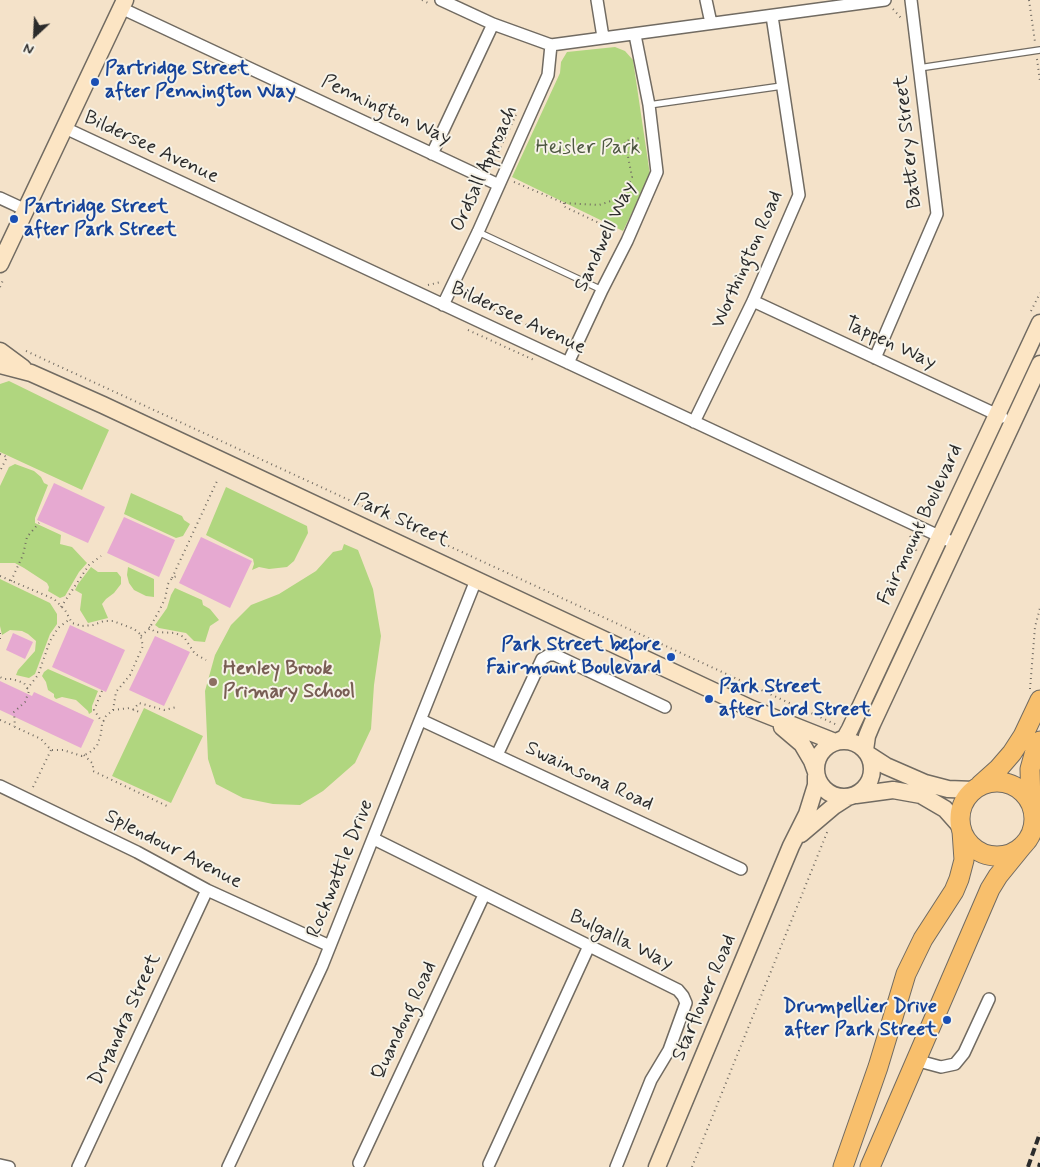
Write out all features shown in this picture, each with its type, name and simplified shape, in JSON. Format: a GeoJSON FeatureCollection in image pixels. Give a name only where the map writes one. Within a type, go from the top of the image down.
{"type":"FeatureCollection","features":[{"type":"Feature","properties":{"kind":"main road"},"geometry":{"type":"LineString","coordinates":[[2,270],[26,210],[123,4]]}},
{"type":"Feature","properties":{"kind":"main road","name":"Fairmount Boulevard"},"geometry":{"type":"LineString","coordinates":[[837,742],[845,738],[850,729],[1040,323]]}},
{"type":"Feature","properties":{"kind":"main road","name":"Park Street"},"geometry":{"type":"LineString","coordinates":[[0,350],[31,373]]}},
{"type":"Feature","properties":{"kind":"main road","name":"Fairmount Boulevard"},"geometry":{"type":"LineString","coordinates":[[867,752],[867,736],[872,724],[1040,364]]}},
{"type":"Feature","properties":{"kind":"main road","name":"Park Street"},"geometry":{"type":"LineString","coordinates":[[0,365],[31,373],[103,405],[752,709],[837,742]]}},
{"type":"Feature","properties":{"kind":"main road"},"geometry":{"type":"LineString","coordinates":[[844,1167],[906,974],[923,939],[954,891],[959,879],[964,860],[960,819],[962,807],[966,799],[1000,768],[1012,753],[1023,736],[1034,698]]}},
{"type":"Feature","properties":{"kind":"main road","name":"Park Street"},"geometry":{"type":"LineString","coordinates":[[752,709],[781,726],[797,739],[809,755],[816,774]]}},
{"type":"Feature","properties":{"kind":"main road"},"geometry":{"type":"LineString","coordinates":[[1024,844],[1011,853],[1002,855],[990,855],[975,848],[966,839],[962,829],[950,814],[939,805],[920,795],[886,790],[839,797],[830,794],[820,785],[816,774],[816,763],[826,747],[837,742],[851,742],[886,766],[925,784],[948,788],[976,789],[990,783],[1006,783],[1021,791],[1031,804]]}},
{"type":"Feature","properties":{"kind":"main road"},"geometry":{"type":"LineString","coordinates":[[870,1167],[990,889],[1031,833],[1034,825],[1030,769],[1040,742]]}},
{"type":"Feature","properties":{"kind":"main road"},"geometry":{"type":"LineString","coordinates":[[852,796],[865,788],[870,780],[872,767],[867,752]]}},
{"type":"Feature","properties":{"kind":"main road","name":"Starflower Road"},"geometry":{"type":"LineString","coordinates":[[657,1167],[791,846],[807,814],[816,785],[816,774]]}},
{"type":"Feature","properties":{"kind":"main road","name":"Starflower Road"},"geometry":{"type":"LineString","coordinates":[[791,846],[815,821],[834,806],[852,796]]}},
{"type":"Feature","properties":{"kind":"street"},"geometry":{"type":"LineString","coordinates":[[441,0],[493,24],[551,45],[772,16],[846,3],[887,4]]}},
{"type":"Feature","properties":{"kind":"street"},"geometry":{"type":"LineString","coordinates":[[597,0],[603,38]]}},
{"type":"Feature","properties":{"kind":"street"},"geometry":{"type":"LineString","coordinates":[[706,0],[710,23]]}},
{"type":"Feature","properties":{"kind":"street","name":"Battery Street"},"geometry":{"type":"LineString","coordinates":[[875,358],[937,214],[911,0]]}},
{"type":"Feature","properties":{"kind":"street","name":"Pennington Way"},"geometry":{"type":"LineString","coordinates":[[123,4],[499,185]]}},
{"type":"Feature","properties":{"kind":"street","name":"Worthington Road"},"geometry":{"type":"LineString","coordinates":[[694,422],[752,301],[799,195],[772,16]]}},
{"type":"Feature","properties":{"kind":"street"},"geometry":{"type":"LineString","coordinates":[[432,154],[493,24]]}},
{"type":"Feature","properties":{"kind":"street","name":"Sandwell Way"},"geometry":{"type":"LineString","coordinates":[[568,363],[627,241],[657,172],[649,105],[635,35]]}},
{"type":"Feature","properties":{"kind":"street","name":"Ordsall Approach"},"geometry":{"type":"LineString","coordinates":[[443,305],[478,232],[548,75],[551,45]]}},
{"type":"Feature","properties":{"kind":"street","name":"Bildersee Avenue"},"geometry":{"type":"LineString","coordinates":[[65,128],[956,544]]}},
{"type":"Feature","properties":{"kind":"street"},"geometry":{"type":"LineString","coordinates":[[0,198],[26,210]]}},
{"type":"Feature","properties":{"kind":"street","name":"Tappen Way"},"geometry":{"type":"LineString","coordinates":[[752,301],[1012,422]]}},
{"type":"Feature","properties":{"kind":"street","name":"Rockwattle Drive"},"geometry":{"type":"LineString","coordinates":[[228,1167],[322,966],[476,580]]}},
{"type":"Feature","properties":{"kind":"street"},"geometry":{"type":"LineString","coordinates":[[497,755],[542,659],[549,655],[555,655],[665,707]]}},
{"type":"Feature","properties":{"kind":"street","name":"Swainsona Road"},"geometry":{"type":"LineString","coordinates":[[421,720],[741,869]]}},
{"type":"Feature","properties":{"kind":"street","name":"Splendour Avenue"},"geometry":{"type":"LineString","coordinates":[[0,786],[137,852],[207,890],[330,946]]}},
{"type":"Feature","properties":{"kind":"street","name":"Bulgalla Way"},"geometry":{"type":"LineString","coordinates":[[374,839],[678,990],[683,996],[686,1003],[669,1050],[651,1080],[616,1167]]}},
{"type":"Feature","properties":{"kind":"street","name":"Dryandra Street"},"geometry":{"type":"LineString","coordinates":[[78,1167],[207,890]]}},
{"type":"Feature","properties":{"kind":"street","name":"Quandong Road"},"geometry":{"type":"LineString","coordinates":[[360,1163],[484,895]]}},
{"type":"Feature","properties":{"kind":"street"},"geometry":{"type":"LineString","coordinates":[[489,1164],[589,946]]}},
{"type":"Feature","properties":{"kind":"street"},"geometry":{"type":"LineString","coordinates":[[915,1060],[941,1067],[955,1064],[964,1053],[988,999]]}},
{"type":"Feature","properties":{"kind":"street"},"geometry":{"type":"LineString","coordinates":[[0,1165],[9,1167]]}},
{"type":"Feature","properties":{"kind":"lane"},"geometry":{"type":"LineString","coordinates":[[919,68],[1040,50]]}},
{"type":"Feature","properties":{"kind":"lane"},"geometry":{"type":"LineString","coordinates":[[649,105],[782,86]]}},
{"type":"Feature","properties":{"kind":"lane"},"geometry":{"type":"LineString","coordinates":[[478,232],[602,290]]}},
{"type":"Feature","properties":{"kind":"path"},"geometry":{"type":"LineString","coordinates":[[887,4],[895,10],[902,20]]}},
{"type":"Feature","properties":{"kind":"path"},"geometry":{"type":"LineString","coordinates":[[478,175],[480,169],[493,163],[519,109]]}},
{"type":"Feature","properties":{"kind":"path"},"geometry":{"type":"LineString","coordinates":[[511,181],[564,203],[599,204],[618,199],[626,190],[632,177],[625,141],[652,135]]}},
{"type":"Feature","properties":{"kind":"path"},"geometry":{"type":"LineString","coordinates":[[564,203],[562,206],[623,234]]}},
{"type":"Feature","properties":{"kind":"path"},"geometry":{"type":"LineString","coordinates":[[0,288],[2,270]]}},
{"type":"Feature","properties":{"kind":"path"},"geometry":{"type":"LineString","coordinates":[[422,287],[444,281]]}},
{"type":"Feature","properties":{"kind":"path"},"geometry":{"type":"LineString","coordinates":[[461,325],[528,359],[536,361]]}},
{"type":"Feature","properties":{"kind":"path"},"geometry":{"type":"LineString","coordinates":[[18,348],[837,725],[840,719]]}},
{"type":"Feature","properties":{"kind":"path"},"geometry":{"type":"LineString","coordinates":[[0,454],[6,457],[0,471]]}},
{"type":"Feature","properties":{"kind":"path"},"geometry":{"type":"LineString","coordinates":[[141,636],[149,627],[165,599],[168,584],[216,481]]}},
{"type":"Feature","properties":{"kind":"path"},"geometry":{"type":"LineString","coordinates":[[11,581],[23,555],[27,537],[39,522]]}},
{"type":"Feature","properties":{"kind":"path"},"geometry":{"type":"LineString","coordinates":[[908,530],[918,554]]}},
{"type":"Feature","properties":{"kind":"path"},"geometry":{"type":"LineString","coordinates":[[61,606],[89,565],[102,556]]}},
{"type":"Feature","properties":{"kind":"path"},"geometry":{"type":"LineString","coordinates":[[172,578],[179,574]]}},
{"type":"Feature","properties":{"kind":"path"},"geometry":{"type":"LineString","coordinates":[[0,576],[54,600],[61,606],[72,623],[82,626],[113,621],[134,629],[141,636],[143,646],[130,675],[116,692],[113,710],[102,724],[97,746],[89,753],[78,756],[62,750],[51,750],[41,739],[0,720]]}},
{"type":"Feature","properties":{"kind":"path"},"geometry":{"type":"LineString","coordinates":[[1034,698],[1035,627],[1040,608]]}},
{"type":"Feature","properties":{"kind":"path"},"geometry":{"type":"LineString","coordinates":[[28,689],[38,675],[50,641],[58,628],[70,619]]}},
{"type":"Feature","properties":{"kind":"path"},"geometry":{"type":"LineString","coordinates":[[149,627],[155,632],[175,633],[184,637],[195,654],[206,660]]}},
{"type":"Feature","properties":{"kind":"path"},"geometry":{"type":"LineString","coordinates":[[0,633],[0,642]]}},
{"type":"Feature","properties":{"kind":"path"},"geometry":{"type":"LineString","coordinates":[[0,677],[24,683],[29,691],[26,702],[14,712],[15,727]]}},
{"type":"Feature","properties":{"kind":"path"},"geometry":{"type":"LineString","coordinates":[[102,691],[94,710],[100,719],[104,720]]}},
{"type":"Feature","properties":{"kind":"path"},"geometry":{"type":"LineString","coordinates":[[133,710],[139,703],[164,710],[177,707]]}},
{"type":"Feature","properties":{"kind":"path"},"geometry":{"type":"LineString","coordinates":[[113,710],[133,710],[139,712]]}},
{"type":"Feature","properties":{"kind":"path"},"geometry":{"type":"LineString","coordinates":[[33,787],[51,750]]}},
{"type":"Feature","properties":{"kind":"path"},"geometry":{"type":"LineString","coordinates":[[84,755],[93,764],[93,771],[167,806]]}},
{"type":"Feature","properties":{"kind":"path"},"geometry":{"type":"LineString","coordinates":[[692,1167],[829,828]]}},
{"type":"Feature","properties":{"kind":"green space","name":"Heisler Park"},"geometry":{"type":"Polygon","coordinates":[[[615,47],[625,51],[633,60],[650,175],[623,231],[512,177],[560,73],[561,62],[567,52],[615,47]]]}},
{"type":"Feature","properties":{"kind":"green space"},"geometry":{"type":"Polygon","coordinates":[[[9,381],[109,430],[82,490],[0,452],[0,384],[9,381]]]}},
{"type":"Feature","properties":{"kind":"green space"},"geometry":{"type":"Polygon","coordinates":[[[15,464],[34,471],[48,485],[35,518],[35,523],[61,535],[60,544],[72,547],[87,563],[79,572],[65,596],[60,598],[48,591],[47,583],[24,568],[15,563],[0,563],[0,486],[9,467],[15,464]]]}},
{"type":"Feature","properties":{"kind":"green space"},"geometry":{"type":"Polygon","coordinates":[[[226,487],[307,526],[308,533],[294,561],[287,567],[269,569],[259,567],[252,570],[253,559],[206,535],[226,487]]]}},
{"type":"Feature","properties":{"kind":"green space"},"geometry":{"type":"Polygon","coordinates":[[[131,493],[182,516],[190,524],[183,536],[176,538],[124,514],[131,493]]]}},
{"type":"Feature","properties":{"kind":"green space"},"geometry":{"type":"Polygon","coordinates":[[[344,544],[358,550],[373,589],[381,636],[374,685],[371,729],[355,763],[323,791],[300,805],[273,804],[243,798],[216,784],[208,759],[205,691],[215,655],[231,625],[251,605],[279,594],[316,571],[333,552],[342,550],[344,544]]]}},
{"type":"Feature","properties":{"kind":"green space"},"geometry":{"type":"Polygon","coordinates":[[[91,567],[98,572],[117,572],[121,577],[121,584],[102,604],[108,618],[88,623],[80,610],[82,594],[75,590],[91,567]]]}},
{"type":"Feature","properties":{"kind":"green space"},"geometry":{"type":"Polygon","coordinates":[[[128,567],[154,579],[154,597],[146,596],[134,590],[129,583],[128,567]]]}},
{"type":"Feature","properties":{"kind":"green space"},"geometry":{"type":"Polygon","coordinates":[[[0,579],[50,603],[57,614],[57,624],[50,634],[35,674],[29,678],[16,675],[18,670],[35,651],[36,641],[22,631],[10,630],[2,635],[0,626],[0,579]]]}},
{"type":"Feature","properties":{"kind":"green space"},"geometry":{"type":"Polygon","coordinates":[[[175,588],[202,600],[203,605],[210,609],[219,620],[210,626],[205,642],[194,641],[186,633],[159,628],[155,625],[167,608],[175,588]]]}},
{"type":"Feature","properties":{"kind":"green space"},"geometry":{"type":"Polygon","coordinates":[[[48,669],[98,691],[92,706],[92,712],[89,714],[76,700],[62,697],[56,699],[54,694],[48,690],[42,676],[48,669]]]}},
{"type":"Feature","properties":{"kind":"green space"},"geometry":{"type":"Polygon","coordinates":[[[144,708],[203,736],[171,803],[112,776],[144,708]]]}},
{"type":"Feature","properties":{"kind":"building"},"geometry":{"type":"Polygon","coordinates":[[[54,483],[105,507],[88,543],[37,520],[54,483]]]}},
{"type":"Feature","properties":{"kind":"building"},"geometry":{"type":"Polygon","coordinates":[[[124,517],[175,540],[159,577],[107,553],[124,517]]]}},
{"type":"Feature","properties":{"kind":"building"},"geometry":{"type":"Polygon","coordinates":[[[201,537],[252,561],[230,608],[179,583],[201,537]]]}},
{"type":"Feature","properties":{"kind":"building"},"geometry":{"type":"Polygon","coordinates":[[[70,625],[125,650],[106,692],[52,667],[70,625]]]}},
{"type":"Feature","properties":{"kind":"building"},"geometry":{"type":"Polygon","coordinates":[[[13,633],[33,642],[25,659],[6,650],[13,633]]]}},
{"type":"Feature","properties":{"kind":"building"},"geometry":{"type":"Polygon","coordinates":[[[155,636],[190,652],[164,706],[129,690],[155,636]]]}},
{"type":"Feature","properties":{"kind":"building"},"geometry":{"type":"Polygon","coordinates":[[[0,681],[32,696],[34,692],[94,720],[81,748],[0,710],[0,681]]]}},
{"type":"Feature","properties":{"kind":"railway"},"geometry":{"type":"LineString","coordinates":[[1028,1167],[1040,1133]]}},
{"type":"Feature","properties":{"kind":"railway"},"geometry":{"type":"LineString","coordinates":[[1039,1167],[1040,1163]]}},
{"type":"Feature","properties":{"kind":"place","name":"Partridge Street after Pennington Way"},"geometry":{"type":"Point","coordinates":[95,82]}},
{"type":"Feature","properties":{"kind":"place","name":"Partridge Street after Park Street"},"geometry":{"type":"Point","coordinates":[14,219]}},
{"type":"Feature","properties":{"kind":"place","name":"Park Street before Fairmount Boulevard"},"geometry":{"type":"Point","coordinates":[671,657]}},
{"type":"Feature","properties":{"kind":"place","name":"Henley Brook Primary School"},"geometry":{"type":"Point","coordinates":[213,682]}},
{"type":"Feature","properties":{"kind":"place","name":"Park Street after Lord Street"},"geometry":{"type":"Point","coordinates":[709,699]}},
{"type":"Feature","properties":{"kind":"place","name":"Drumpellier Drive after Park Street"},"geometry":{"type":"Point","coordinates":[947,1020]}}]}
